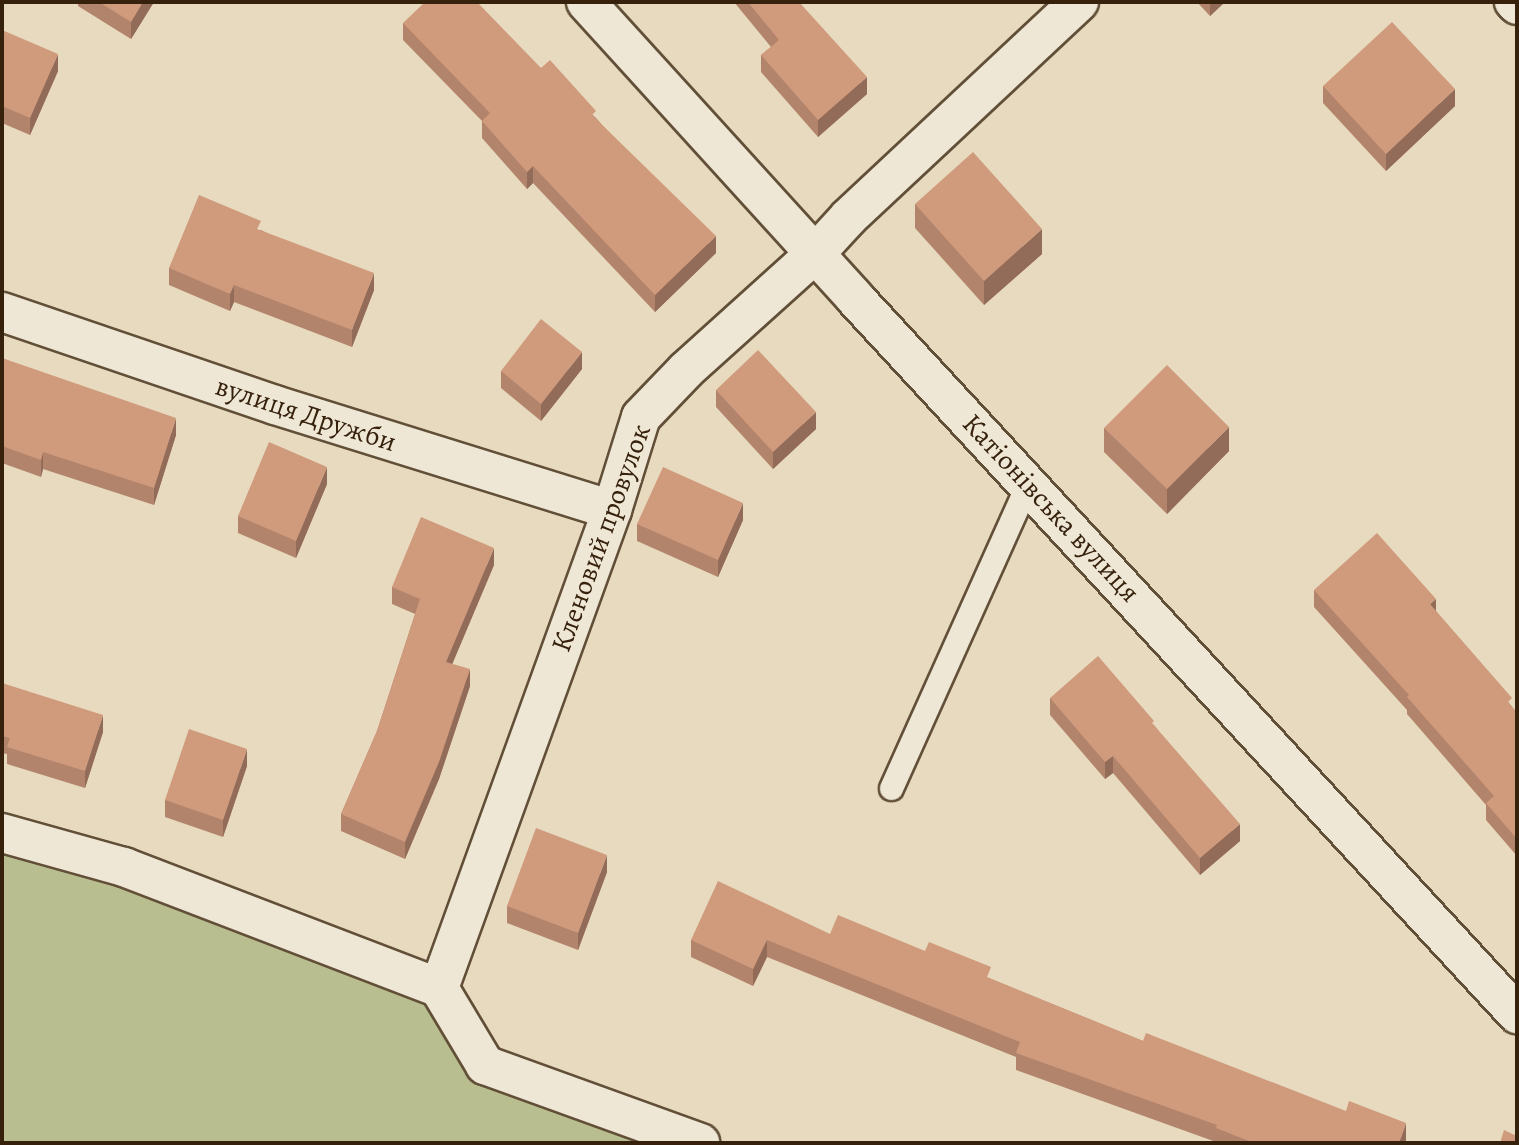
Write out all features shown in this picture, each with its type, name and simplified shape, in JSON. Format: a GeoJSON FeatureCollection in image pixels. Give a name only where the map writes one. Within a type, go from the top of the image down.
{"type":"FeatureCollection","features":[{"type":"Feature","properties":{"kind":"street","name":"Катіонівська вулиця"},"geometry":{"type":"LineString","coordinates":[[586,2],[1517,1014]]}},
{"type":"Feature","properties":{"kind":"street","name":"Кленовий провулок"},"geometry":{"type":"LineString","coordinates":[[439,988],[612,510],[641,417],[686,370],[815,254],[849,217],[1079,2]]}},
{"type":"Feature","properties":{"kind":"street","name":"вулиця Дружби"},"geometry":{"type":"LineString","coordinates":[[2,312],[275,405],[612,510]]}},
{"type":"Feature","properties":{"kind":"street"},"geometry":{"type":"LineString","coordinates":[[2,833],[124,867],[439,988],[485,1065],[700,1143]]}},
{"type":"Feature","properties":{"kind":"lane"},"geometry":{"type":"LineString","coordinates":[[891,788],[1028,483]]}},
{"type":"Feature","properties":{"kind":"green space"},"geometry":{"type":"Polygon","coordinates":[[[2,833],[439,988],[485,1065],[700,1143],[2,1143],[2,833]]]}},
{"type":"Feature","properties":{"kind":"building"},"geometry":{"type":"Polygon","coordinates":[[[99,2],[143,2],[131,22],[99,2]]]}},
{"type":"Feature","properties":{"kind":"building"},"geometry":{"type":"Polygon","coordinates":[[[425,2],[477,2],[541,68],[550,60],[596,111],[592,115],[716,236],[655,295],[533,166],[527,172],[482,121],[490,113],[403,23],[425,2]]]}},
{"type":"Feature","properties":{"kind":"building"},"geometry":{"type":"Polygon","coordinates":[[[748,2],[799,2],[867,77],[818,120],[761,55],[779,40],[748,2]]]}},
{"type":"Feature","properties":{"kind":"building"},"geometry":{"type":"Polygon","coordinates":[[[1392,22],[1455,89],[1386,154],[1323,86],[1392,22]]]}},
{"type":"Feature","properties":{"kind":"building"},"geometry":{"type":"Polygon","coordinates":[[[2,30],[58,54],[30,118],[2,106],[2,30]]]}},
{"type":"Feature","properties":{"kind":"building"},"geometry":{"type":"Polygon","coordinates":[[[973,152],[1042,229],[984,281],[915,204],[973,152]]]}},
{"type":"Feature","properties":{"kind":"building"},"geometry":{"type":"Polygon","coordinates":[[[199,195],[261,221],[257,229],[374,273],[352,330],[234,285],[230,294],[169,268],[199,195]]]}},
{"type":"Feature","properties":{"kind":"building"},"geometry":{"type":"Polygon","coordinates":[[[541,319],[582,352],[541,404],[501,371],[541,319]]]}},
{"type":"Feature","properties":{"kind":"building"},"geometry":{"type":"Polygon","coordinates":[[[758,350],[816,412],[773,452],[716,390],[758,350]]]}},
{"type":"Feature","properties":{"kind":"building"},"geometry":{"type":"Polygon","coordinates":[[[2,358],[176,418],[154,488],[43,452],[41,460],[2,446],[2,358]]]}},
{"type":"Feature","properties":{"kind":"building"},"geometry":{"type":"Polygon","coordinates":[[[1167,365],[1229,427],[1167,489],[1104,428],[1167,365]]]}},
{"type":"Feature","properties":{"kind":"building"},"geometry":{"type":"Polygon","coordinates":[[[269,442],[327,467],[296,541],[238,516],[269,442]]]}},
{"type":"Feature","properties":{"kind":"building"},"geometry":{"type":"Polygon","coordinates":[[[663,467],[743,503],[718,560],[637,524],[663,467]]]}},
{"type":"Feature","properties":{"kind":"building"},"geometry":{"type":"Polygon","coordinates":[[[421,517],[494,548],[446,662],[470,669],[439,762],[405,842],[341,814],[377,731],[420,599],[392,587],[421,517]]]}},
{"type":"Feature","properties":{"kind":"building"},"geometry":{"type":"Polygon","coordinates":[[[1377,533],[1436,599],[1430,604],[1512,698],[1508,702],[1517,713],[1517,839],[1486,803],[1494,796],[1407,697],[1409,695],[1314,590],[1377,533]]]}},
{"type":"Feature","properties":{"kind":"building"},"geometry":{"type":"Polygon","coordinates":[[[1098,656],[1240,824],[1200,858],[1113,756],[1105,762],[1050,698],[1098,656]]]}},
{"type":"Feature","properties":{"kind":"building"},"geometry":{"type":"Polygon","coordinates":[[[2,683],[103,715],[85,771],[7,747],[10,738],[2,736],[2,683]]]}},
{"type":"Feature","properties":{"kind":"building"},"geometry":{"type":"Polygon","coordinates":[[[189,729],[247,749],[223,820],[165,800],[189,729]]]}},
{"type":"Feature","properties":{"kind":"building"},"geometry":{"type":"Polygon","coordinates":[[[536,828],[607,855],[578,933],[507,906],[536,828]]]}},
{"type":"Feature","properties":{"kind":"building"},"geometry":{"type":"Polygon","coordinates":[[[718,881],[830,934],[838,915],[925,951],[929,942],[991,967],[987,977],[1143,1041],[1146,1033],[1346,1111],[1349,1101],[1406,1123],[1399,1143],[1254,1143],[1216,1128],[1217,1125],[1016,1053],[1020,1042],[767,940],[753,969],[691,940],[718,881]]]}},
{"type":"Feature","properties":{"kind":"building"},"geometry":{"type":"Polygon","coordinates":[[[1504,1130],[1517,1136],[1517,1143],[1500,1143],[1504,1130]]]}}]}
